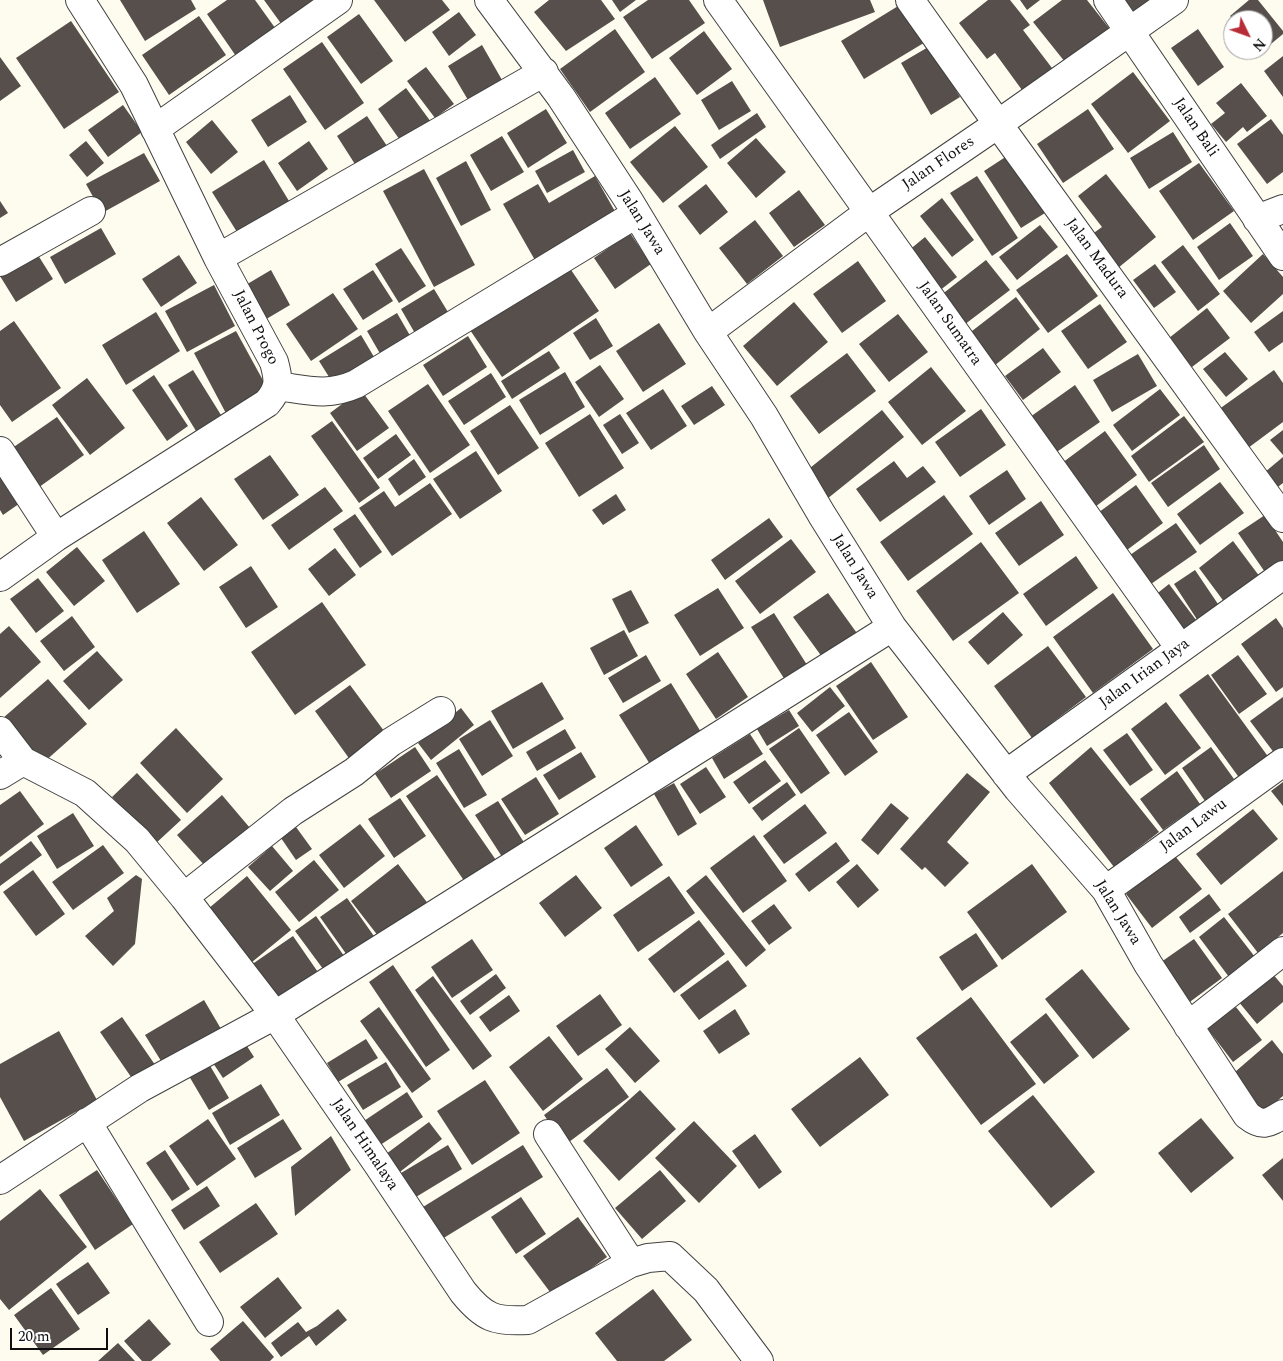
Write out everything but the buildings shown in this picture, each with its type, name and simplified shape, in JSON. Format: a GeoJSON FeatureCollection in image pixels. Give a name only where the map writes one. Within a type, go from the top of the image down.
{"type":"FeatureCollection","features":[{"type":"Feature","properties":{"kind":"street","name":"Jalan Progo"},"geometry":{"type":"LineString","coordinates":[[0,577],[56,537],[267,403],[274,395],[279,379],[274,362],[218,258],[134,85],[80,0]]}},
{"type":"Feature","properties":{"kind":"street"},"geometry":{"type":"LineString","coordinates":[[155,129],[338,0]]}},
{"type":"Feature","properties":{"kind":"street","name":"Jalan Jawa"},"geometry":{"type":"LineString","coordinates":[[489,0],[544,72],[636,214],[708,332],[764,416],[822,515],[892,627],[1006,774],[1106,890],[1148,964],[1247,1115],[1256,1122],[1264,1124],[1283,1114]]}},
{"type":"Feature","properties":{"kind":"street","name":"Jalan Sumatra"},"geometry":{"type":"LineString","coordinates":[[718,0],[1180,648]]}},
{"type":"Feature","properties":{"kind":"street","name":"Jalan Madura"},"geometry":{"type":"LineString","coordinates":[[910,0],[1283,518]]}},
{"type":"Feature","properties":{"kind":"street","name":"Jalan Bali"},"geometry":{"type":"LineString","coordinates":[[1108,0],[1283,256]]}},
{"type":"Feature","properties":{"kind":"street","name":"Jalan Flores"},"geometry":{"type":"LineString","coordinates":[[708,332],[869,212],[1174,0]]}},
{"type":"Feature","properties":{"kind":"street"},"geometry":{"type":"LineString","coordinates":[[218,258],[544,72]]}},
{"type":"Feature","properties":{"kind":"street"},"geometry":{"type":"LineString","coordinates":[[1257,219],[1283,209]]}},
{"type":"Feature","properties":{"kind":"street"},"geometry":{"type":"LineString","coordinates":[[0,262],[91,211]]}},
{"type":"Feature","properties":{"kind":"street"},"geometry":{"type":"LineString","coordinates":[[277,386],[330,392],[342,390],[356,384],[636,214]]}},
{"type":"Feature","properties":{"kind":"street"},"geometry":{"type":"LineString","coordinates":[[0,451],[56,537]]}},
{"type":"Feature","properties":{"kind":"street","name":"Jalan Irian Jaya"},"geometry":{"type":"LineString","coordinates":[[1006,774],[1283,575]]}},
{"type":"Feature","properties":{"kind":"street"},"geometry":{"type":"LineString","coordinates":[[1,1178],[140,1088],[275,1015],[892,627]]}},
{"type":"Feature","properties":{"kind":"street"},"geometry":{"type":"LineString","coordinates":[[184,897],[293,811],[354,772],[391,742],[441,710]]}},
{"type":"Feature","properties":{"kind":"street"},"geometry":{"type":"LineString","coordinates":[[0,731],[23,760],[0,775]]}},
{"type":"Feature","properties":{"kind":"street","name":"Jalan Himalaya"},"geometry":{"type":"LineString","coordinates":[[23,760],[86,793],[137,840],[184,897],[275,1015],[463,1292],[487,1316],[528,1320],[631,1263],[648,1258],[670,1256],[706,1290],[758,1361]]}},
{"type":"Feature","properties":{"kind":"street","name":"Jalan Lawu"},"geometry":{"type":"LineString","coordinates":[[1106,890],[1283,762]]}},
{"type":"Feature","properties":{"kind":"street"},"geometry":{"type":"LineString","coordinates":[[1188,1026],[1283,952]]}},
{"type":"Feature","properties":{"kind":"street"},"geometry":{"type":"LineString","coordinates":[[88,1122],[209,1322]]}},
{"type":"Feature","properties":{"kind":"street"},"geometry":{"type":"LineString","coordinates":[[548,1134],[631,1263]]}}]}
